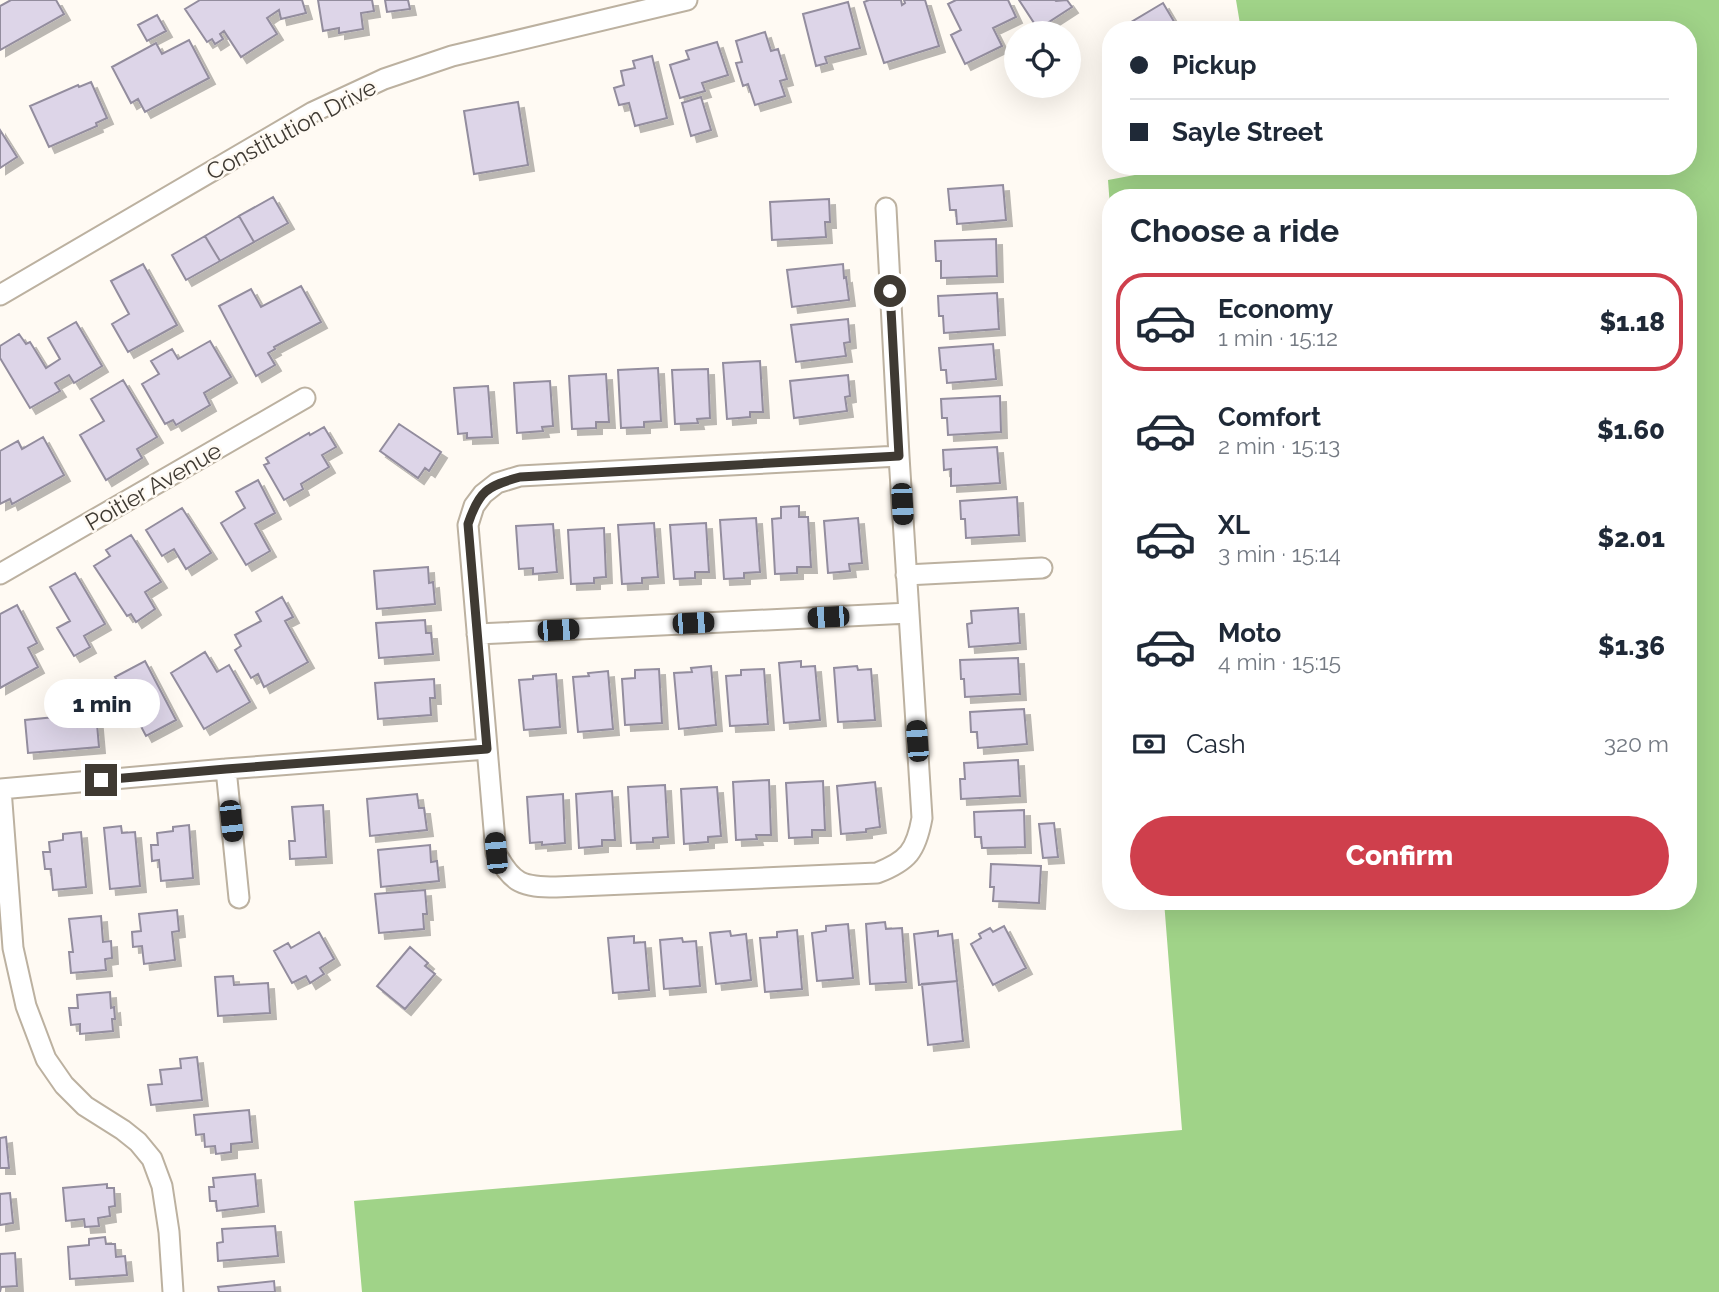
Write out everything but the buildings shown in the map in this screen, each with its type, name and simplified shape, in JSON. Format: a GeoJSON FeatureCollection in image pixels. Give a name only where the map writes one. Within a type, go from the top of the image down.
{"type":"FeatureCollection","features":[{"type":"Feature","properties":{"kind":"street","name":"Constitution Drive"},"geometry":{"type":"LineString","coordinates":[[0,295],[313,112],[384,79],[452,56],[687,0]]}},
{"type":"Feature","properties":{"kind":"street"},"geometry":{"type":"LineString","coordinates":[[886,208],[922,818],[919,838],[909,853],[896,865],[877,873],[556,887],[533,887],[515,879],[504,868],[496,853],[477,634],[468,524],[474,506],[483,494],[497,483],[520,477],[899,456]]}},
{"type":"Feature","properties":{"kind":"street","name":"Poitier Avenue"},"geometry":{"type":"LineString","coordinates":[[0,574],[305,398]]}},
{"type":"Feature","properties":{"kind":"street"},"geometry":{"type":"LineString","coordinates":[[906,575],[1042,568]]}},
{"type":"Feature","properties":{"kind":"street"},"geometry":{"type":"LineString","coordinates":[[477,634],[909,612]]}},
{"type":"Feature","properties":{"kind":"street"},"geometry":{"type":"LineString","coordinates":[[173,1292],[169,1232],[162,1186],[152,1159],[138,1142],[85,1107],[64,1085],[46,1059],[26,1006],[13,947],[1,789],[487,749]]}},
{"type":"Feature","properties":{"kind":"street"},"geometry":{"type":"LineString","coordinates":[[226,769],[239,898]]}},
{"type":"Feature","properties":{"kind":"green space"},"geometry":{"type":"Polygon","coordinates":[[[1236,0],[1719,0],[1719,1292],[362,1292],[354,1201],[1182,1130],[1165,910],[1697,910],[1697,189],[1109,189],[1108,180],[1135,175],[1697,175],[1697,21],[1240,21],[1236,0]]]}},
{"type":"Feature","properties":{"kind":"route"},"geometry":{"type":"LineString","coordinates":[[101,780],[487,749],[468,524],[474,506],[483,494],[497,483],[520,477],[899,456],[890,291]]}}]}
